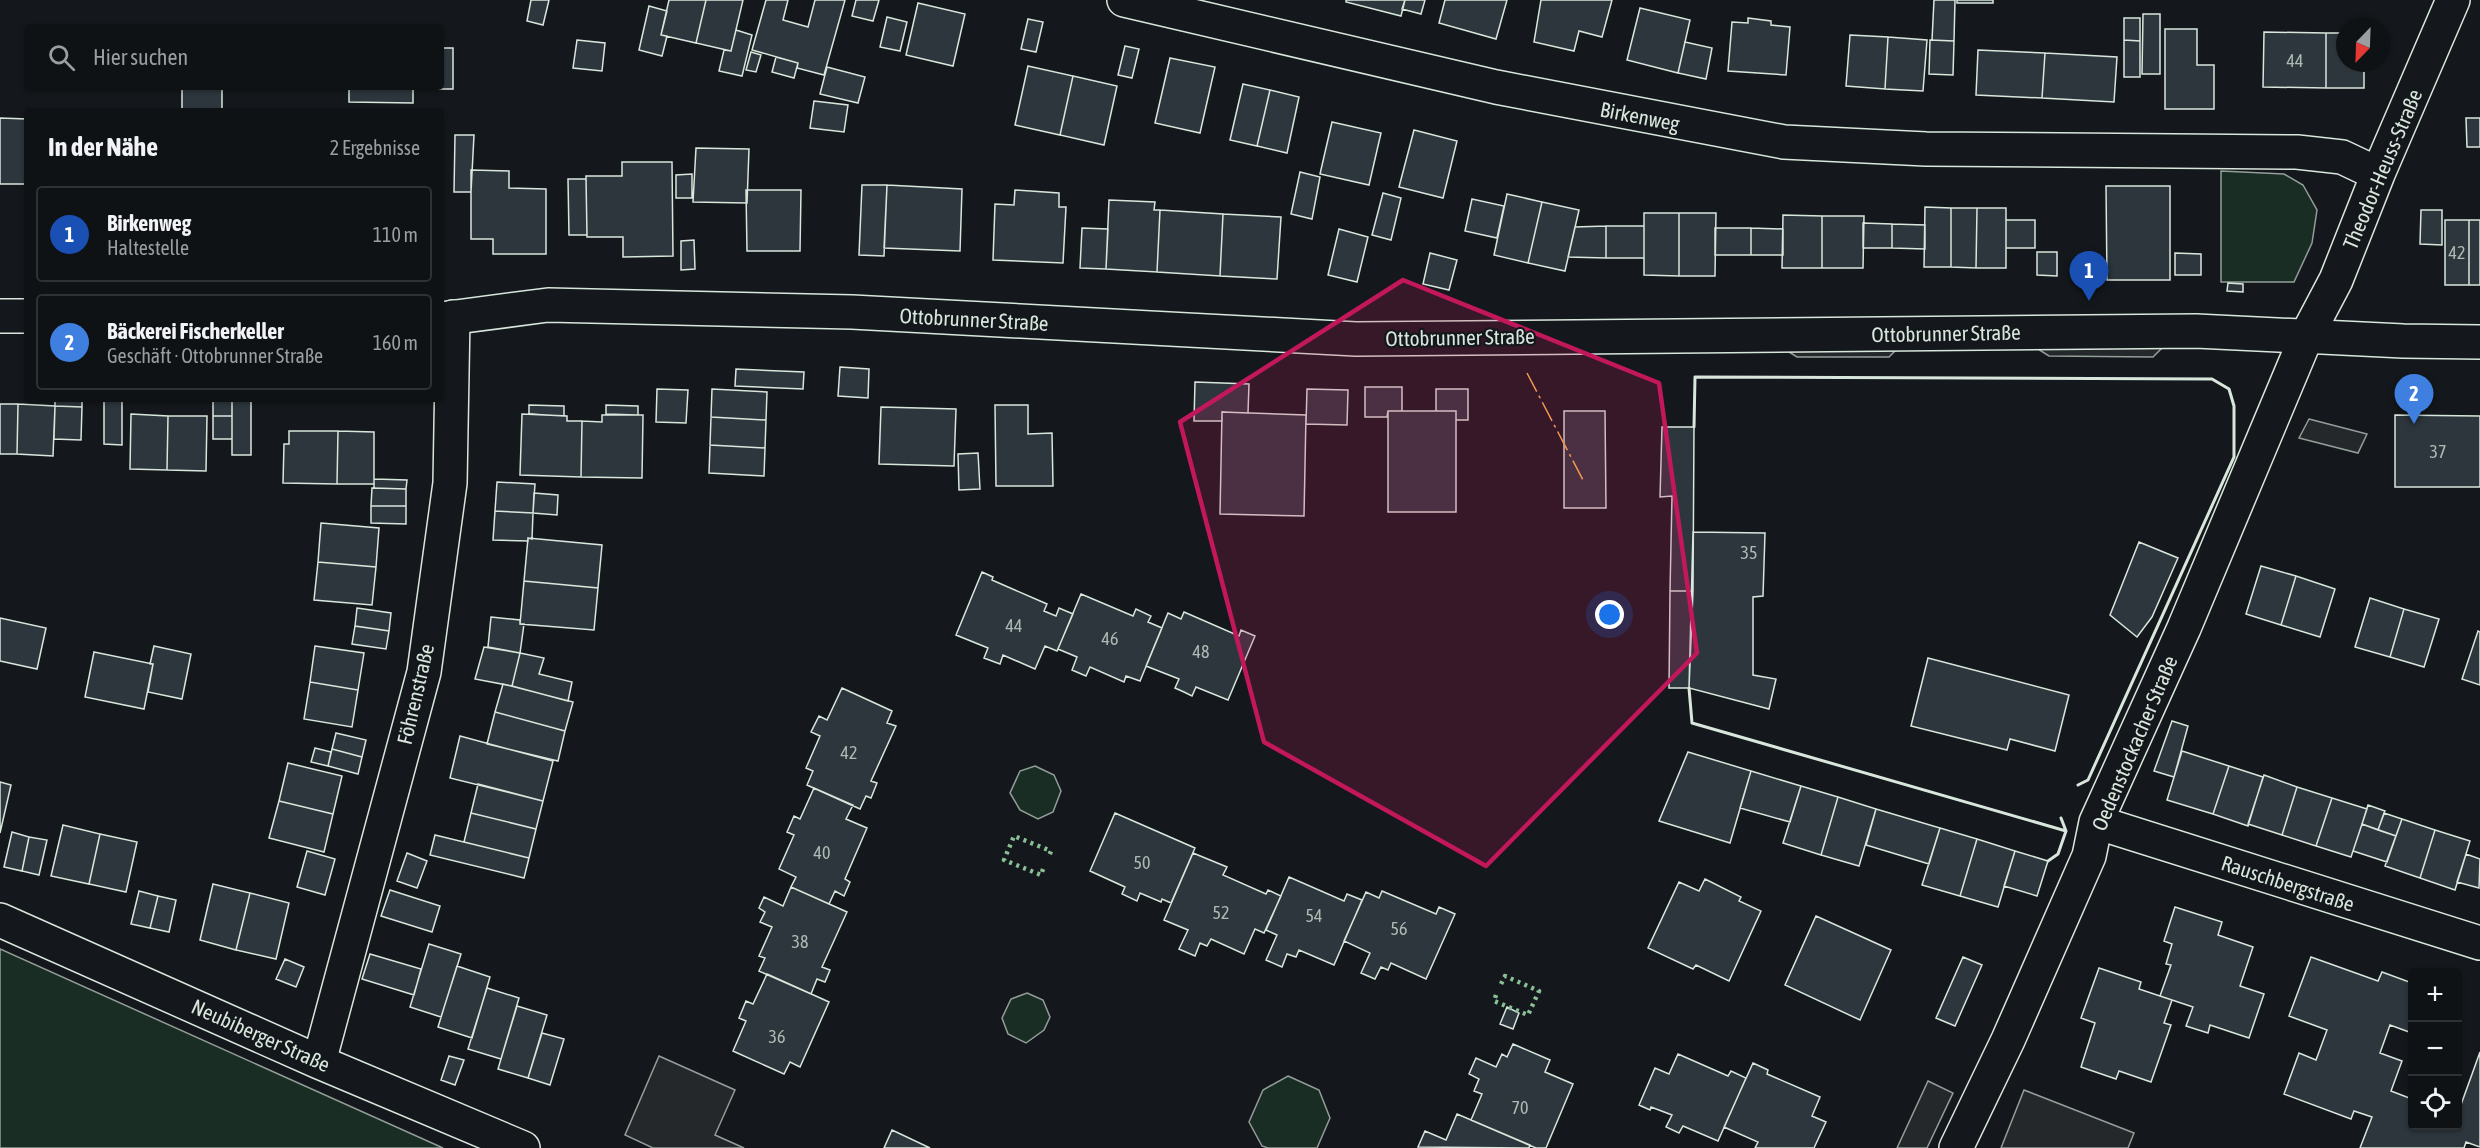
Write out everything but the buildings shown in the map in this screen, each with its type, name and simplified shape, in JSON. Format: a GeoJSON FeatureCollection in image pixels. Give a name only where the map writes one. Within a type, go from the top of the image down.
{"type":"FeatureCollection","features":[{"type":"Feature","properties":{"kind":"street","name":"Birkenweg"},"geometry":{"type":"LineString","coordinates":[[1124,0],[1496,87],[1784,142],[1926,149],[2297,152],[2342,157],[2378,174]]}},
{"type":"Feature","properties":{"kind":"street","name":"Theodor-Heuss-Straße"},"geometry":{"type":"LineString","coordinates":[[2307,335],[2336,280],[2378,174],[2453,0]]}},
{"type":"Feature","properties":{"kind":"street","name":"Ottobrunner Straße"},"geometry":{"type":"LineString","coordinates":[[447,318],[548,305],[852,312],[1356,339],[2084,330],[2196,331],[2403,341],[2480,342]]}},
{"type":"Feature","properties":{"kind":"street"},"geometry":{"type":"LineString","coordinates":[[0,316],[24,316]]}},
{"type":"Feature","properties":{"kind":"street","name":"Föhrenstraße"},"geometry":{"type":"LineString","coordinates":[[319,1062],[424,672],[450,483],[447,318]]}},
{"type":"Feature","properties":{"kind":"street","name":"Oedenstockacher Straße"},"geometry":{"type":"LineString","coordinates":[[1956,1148],[2089,856],[2096,822],[2184,628],[2307,335]]}},
{"type":"Feature","properties":{"kind":"street","name":"Rauschbergstraße"},"geometry":{"type":"LineString","coordinates":[[2096,822],[2480,943]]}},
{"type":"Feature","properties":{"kind":"street","name":"Neubiberger Straße"},"geometry":{"type":"LineString","coordinates":[[0,920],[319,1062],[523,1148]]}},
{"type":"Feature","properties":{"kind":"highlighted area"},"geometry":{"type":"Polygon","coordinates":[[[1403,280],[1659,383],[1697,653],[1486,866],[1264,742],[1180,422],[1403,280]]]}},
{"type":"Feature","properties":{"kind":"green space"},"geometry":{"type":"Polygon","coordinates":[[[2221,171],[2284,174],[2303,185],[2317,210],[2312,243],[2294,282],[2221,282],[2221,171]]]}},
{"type":"Feature","properties":{"kind":"green space"},"geometry":{"type":"Polygon","coordinates":[[[1035,766],[1054,775],[1061,791],[1053,812],[1038,819],[1020,810],[1010,793],[1020,771],[1035,766]]]}},
{"type":"Feature","properties":{"kind":"green space"},"geometry":{"type":"Polygon","coordinates":[[[0,949],[443,1148],[0,1148],[0,949]]]}},
{"type":"Feature","properties":{"kind":"green space"},"geometry":{"type":"Polygon","coordinates":[[[1027,993],[1043,1000],[1050,1017],[1044,1030],[1026,1043],[1008,1034],[1002,1018],[1011,999],[1027,993]]]}},
{"type":"Feature","properties":{"kind":"green space"},"geometry":{"type":"Polygon","coordinates":[[[1288,1076],[1319,1090],[1330,1118],[1317,1148],[1262,1146],[1249,1122],[1263,1090],[1288,1076]]]}},
{"type":"Feature","properties":{"kind":"shaded area"},"geometry":{"type":"Polygon","coordinates":[[[2033,346],[2163,347],[2153,357],[2049,356],[2033,346]]]}},
{"type":"Feature","properties":{"kind":"shaded area"},"geometry":{"type":"Polygon","coordinates":[[[1781,347],[1899,347],[1889,357],[1797,357],[1781,347]]]}},
{"type":"Feature","properties":{"kind":"shaded area"},"geometry":{"type":"Polygon","coordinates":[[[2309,419],[2367,434],[2358,453],[2299,438],[2309,419]]]}},
{"type":"Feature","properties":{"kind":"shaded area"},"geometry":{"type":"Polygon","coordinates":[[[659,1056],[735,1090],[715,1135],[744,1148],[653,1148],[625,1135],[659,1056]]]}},
{"type":"Feature","properties":{"kind":"shaded area"},"geometry":{"type":"Polygon","coordinates":[[[1928,1081],[1953,1093],[1927,1148],[1897,1148],[1928,1081]]]}},
{"type":"Feature","properties":{"kind":"shaded area"},"geometry":{"type":"Polygon","coordinates":[[[2024,1090],[2134,1133],[2128,1148],[2001,1148],[2024,1090]]]}},
{"type":"Feature","properties":{"kind":"hedge"},"geometry":{"type":"LineString","coordinates":[[1043,869],[1041,875],[1004,860],[1014,836],[1051,851],[1049,856]]}},
{"type":"Feature","properties":{"kind":"hedge"},"geometry":{"type":"LineString","coordinates":[[1496,995],[1494,1001],[1528,1015],[1539,991],[1505,976],[1501,984]]}},
{"type":"Feature","properties":{"kind":"wall"},"geometry":{"type":"LineString","coordinates":[[1694,427],[1695,377],[2212,379],[2229,389],[2234,406],[2234,457],[2088,780],[2078,785]]}},
{"type":"Feature","properties":{"kind":"wall"},"geometry":{"type":"LineString","coordinates":[[1689,688],[1692,723],[2066,831],[2058,854],[2048,861]]}},
{"type":"Feature","properties":{"kind":"wall"},"geometry":{"type":"LineString","coordinates":[[2061,818],[2066,831]]}},
{"type":"Feature","properties":{"kind":"power"},"geometry":{"type":"LineString","coordinates":[[1527,373],[1583,480]]}},
{"type":"Feature","properties":{"kind":"place","name":"Birkenweg"},"geometry":{"type":"Point","coordinates":[2089,301]}},
{"type":"Feature","properties":{"kind":"place","name":"Bäckerei Fischerkeller"},"geometry":{"type":"Point","coordinates":[2414,424]}}]}
